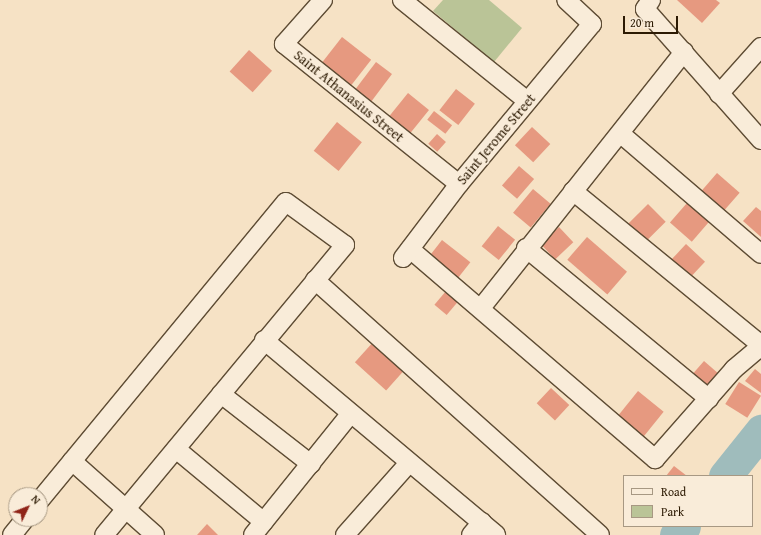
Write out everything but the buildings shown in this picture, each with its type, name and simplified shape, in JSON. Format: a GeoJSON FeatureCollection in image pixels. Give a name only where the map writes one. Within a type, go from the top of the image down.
{"type":"FeatureCollection","features":[{"type":"Feature","properties":{"kind":"street","name":"Saint Athanasius Street"},"geometry":{"type":"LineString","coordinates":[[322,0],[284,44],[458,184]]}},
{"type":"Feature","properties":{"kind":"street"},"geometry":{"type":"LineString","coordinates":[[402,0],[527,102]]}},
{"type":"Feature","properties":{"kind":"street","name":"Saint Jerome Street"},"geometry":{"type":"LineString","coordinates":[[481,308],[407,253],[458,184],[592,24],[566,0]]}},
{"type":"Feature","properties":{"kind":"street"},"geometry":{"type":"LineString","coordinates":[[651,0],[645,9],[761,140]]}},
{"type":"Feature","properties":{"kind":"street"},"geometry":{"type":"LineString","coordinates":[[719,94],[761,47]]}},
{"type":"Feature","properties":{"kind":"street"},"geometry":{"type":"LineString","coordinates":[[573,191],[761,346],[734,370],[709,400],[655,459],[481,308],[526,248],[573,191],[621,134],[684,52]]}},
{"type":"Feature","properties":{"kind":"street"},"geometry":{"type":"LineString","coordinates":[[621,134],[761,254]]}},
{"type":"Feature","properties":{"kind":"street"},"geometry":{"type":"LineString","coordinates":[[48,490],[286,202],[345,245],[264,340],[104,535]]}},
{"type":"Feature","properties":{"kind":"street"},"geometry":{"type":"LineString","coordinates":[[526,248],[709,400]]}},
{"type":"Feature","properties":{"kind":"street"},"geometry":{"type":"LineString","coordinates":[[315,280],[600,535]]}},
{"type":"Feature","properties":{"kind":"street"},"geometry":{"type":"LineString","coordinates":[[264,340],[409,463],[476,529],[496,535]]}},
{"type":"Feature","properties":{"kind":"street"},"geometry":{"type":"LineString","coordinates":[[221,394],[311,464]]}},
{"type":"Feature","properties":{"kind":"street"},"geometry":{"type":"LineString","coordinates":[[176,449],[258,529],[351,413]]}},
{"type":"Feature","properties":{"kind":"street"},"geometry":{"type":"LineString","coordinates":[[72,461],[155,535]]}},
{"type":"Feature","properties":{"kind":"street"},"geometry":{"type":"LineString","coordinates":[[345,535],[409,463]]}},
{"type":"Feature","properties":{"kind":"street"},"geometry":{"type":"LineString","coordinates":[[12,535],[18,527]]}},
{"type":"Feature","properties":{"kind":"green space"},"geometry":{"type":"Polygon","coordinates":[[[443,0],[489,0],[522,28],[494,62],[433,11],[443,0]]]}},
{"type":"Feature","properties":{"kind":"waterway"},"geometry":{"type":"LineString","coordinates":[[726,475],[761,431]]}},
{"type":"Feature","properties":{"kind":"waterway"},"geometry":{"type":"LineString","coordinates":[[676,535],[683,527]]}}]}
